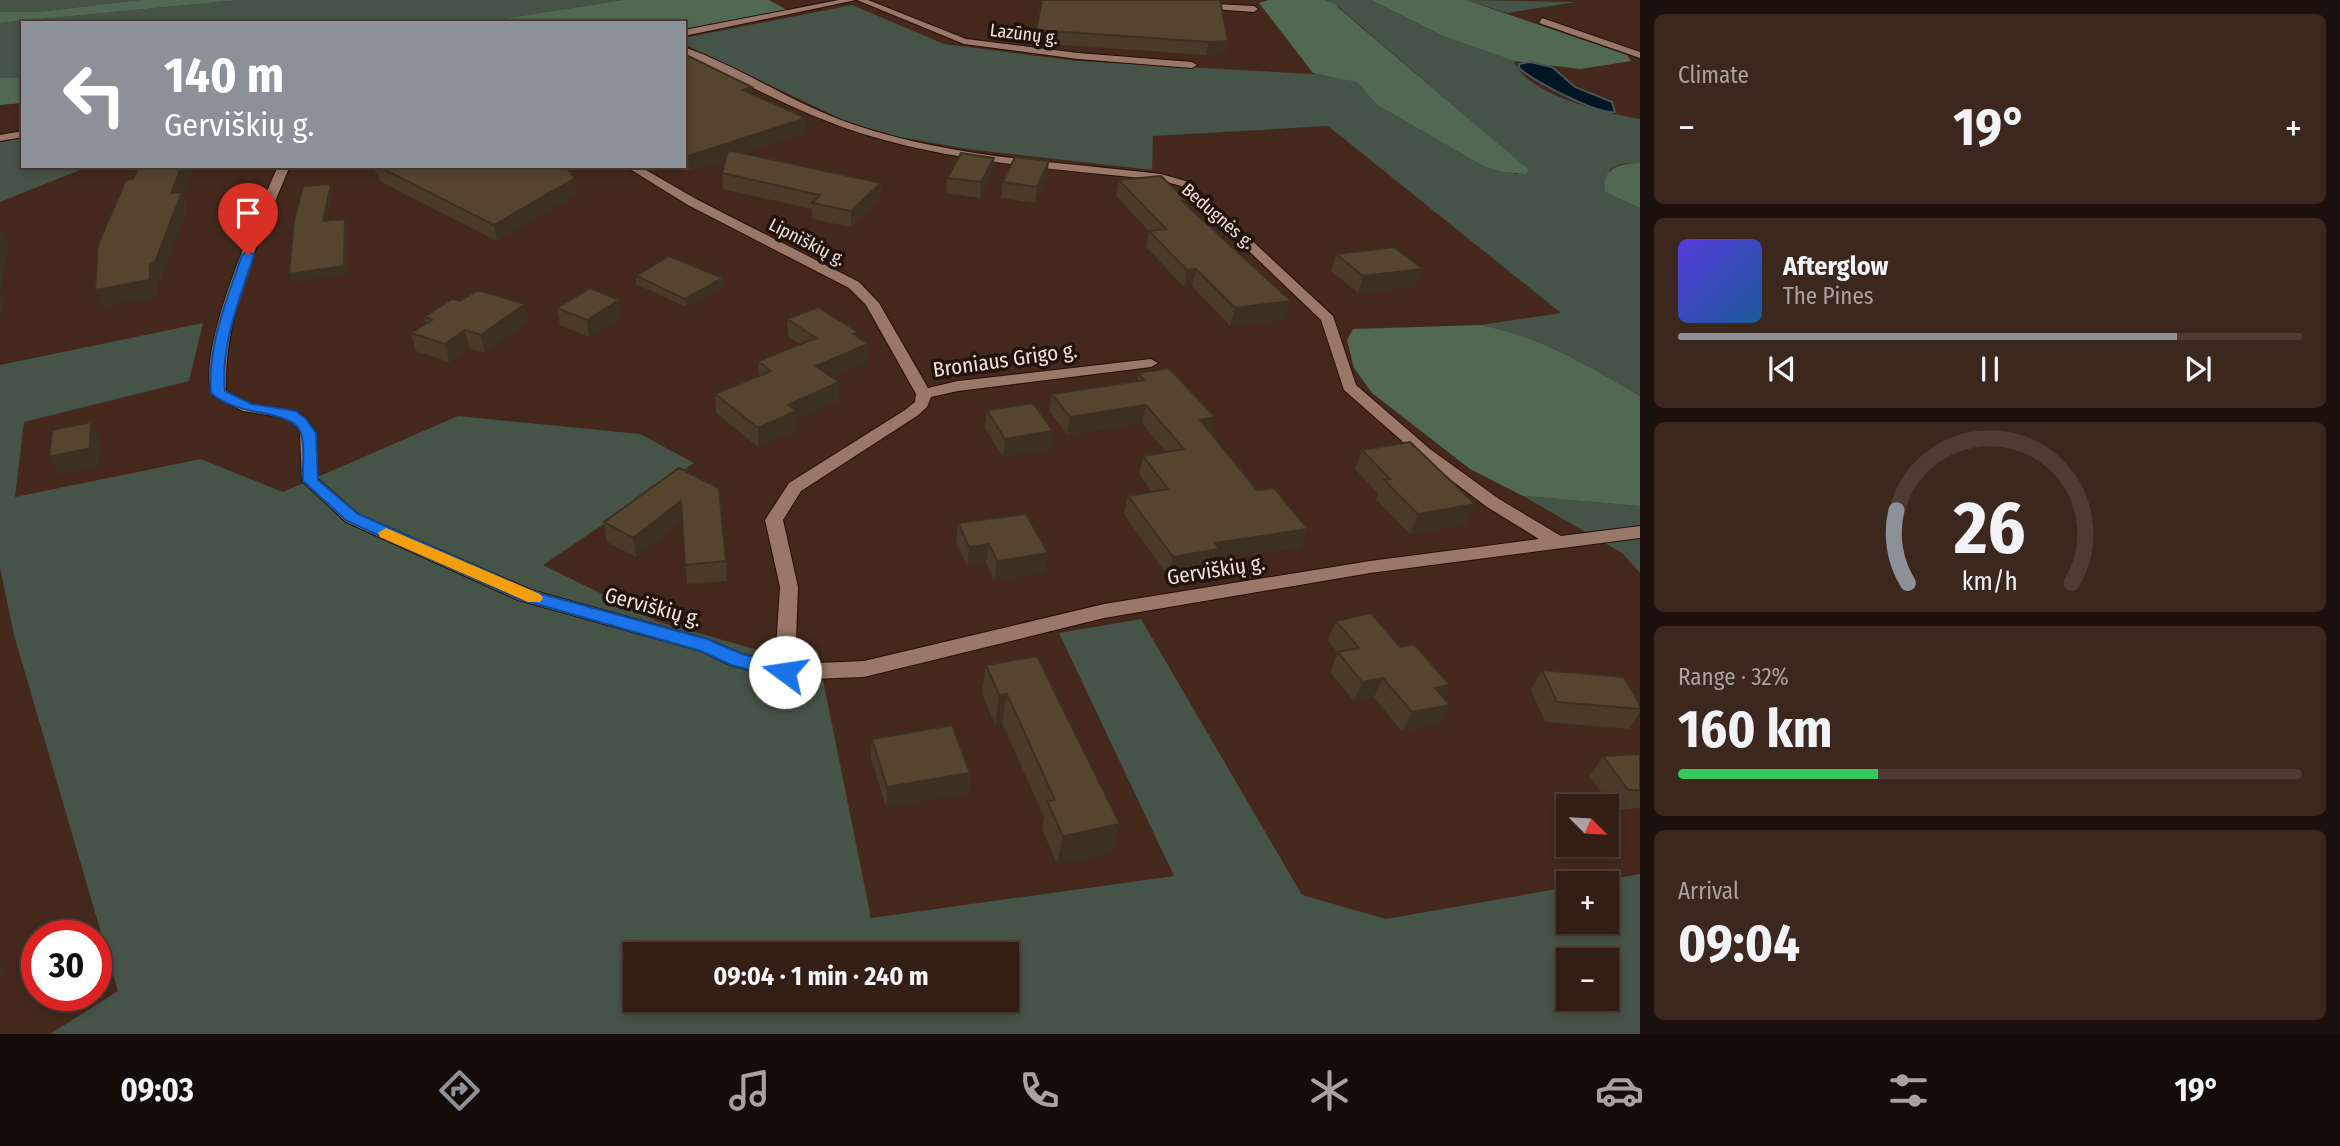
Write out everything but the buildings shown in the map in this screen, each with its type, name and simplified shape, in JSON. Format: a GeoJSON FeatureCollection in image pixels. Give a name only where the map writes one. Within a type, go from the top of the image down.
{"type":"FeatureCollection","features":[{"type":"Feature","properties":{"kind":"street"},"geometry":{"type":"LineString","coordinates":[[686,33],[852,0]]}},
{"type":"Feature","properties":{"kind":"street","name":"Lazūnų g."},"geometry":{"type":"LineString","coordinates":[[861,0],[964,41],[1042,52],[1192,65]]}},
{"type":"Feature","properties":{"kind":"street"},"geometry":{"type":"LineString","coordinates":[[1187,4],[1254,9]]}},
{"type":"Feature","properties":{"kind":"street"},"geometry":{"type":"LineString","coordinates":[[1542,21],[1640,55]]}},
{"type":"Feature","properties":{"kind":"street","name":"Bedugnės g."},"geometry":{"type":"LineString","coordinates":[[686,51],[841,124],[876,135],[967,153],[1161,177],[1185,184],[1328,319],[1349,387],[1434,459],[1493,503],[1559,543]]}},
{"type":"Feature","properties":{"kind":"street"},"geometry":{"type":"LineString","coordinates":[[0,138],[21,134]]}},
{"type":"Feature","properties":{"kind":"street","name":"Gerviškių g."},"geometry":{"type":"LineString","coordinates":[[283,168],[233,300],[216,368],[218,393],[248,408],[291,414],[301,422],[308,433],[310,481],[352,518],[525,595],[707,646],[737,660],[785,672],[864,669],[1104,611],[1370,567],[1640,532]]}},
{"type":"Feature","properties":{"kind":"street","name":"Lipniškių g."},"geometry":{"type":"LineString","coordinates":[[633,168],[692,202],[854,285],[872,303],[925,394]]}},
{"type":"Feature","properties":{"kind":"street","name":"Broniaus Grigo g."},"geometry":{"type":"LineString","coordinates":[[785,672],[789,587],[774,520],[795,487],[911,413],[922,404],[925,394],[958,386],[1151,363]]}},
{"type":"Feature","properties":{"kind":"green space"},"geometry":{"type":"Polygon","coordinates":[[[0,0],[140,0],[38,12],[0,12],[0,0]]]}},
{"type":"Feature","properties":{"kind":"green space"},"geometry":{"type":"Polygon","coordinates":[[[140,0],[239,0],[0,23],[0,12],[38,12],[140,0]]]}},
{"type":"Feature","properties":{"kind":"green space"},"geometry":{"type":"Polygon","coordinates":[[[239,0],[623,0],[490,21],[21,21],[21,78],[0,78],[0,23],[239,0]]]}},
{"type":"Feature","properties":{"kind":"green space"},"geometry":{"type":"Polygon","coordinates":[[[623,0],[769,0],[789,11],[697,28],[686,28],[686,21],[490,21],[623,0]]]}},
{"type":"Feature","properties":{"kind":"green space"},"geometry":{"type":"Polygon","coordinates":[[[1269,0],[1325,0],[1334,4],[1529,170],[1526,174],[1485,167],[1377,105],[1357,82],[1313,73],[1259,3],[1269,0]]]}},
{"type":"Feature","properties":{"kind":"green space"},"geometry":{"type":"Polygon","coordinates":[[[1325,0],[1371,0],[1443,36],[1514,61],[1521,73],[1551,93],[1609,113],[1640,119],[1640,163],[1621,164],[1610,169],[1605,192],[1640,208],[1640,396],[1543,344],[1480,325],[1561,313],[1328,126],[1153,136],[1152,170],[968,149],[893,136],[843,120],[686,45],[686,38],[852,5],[944,44],[1077,61],[1331,75],[1357,82],[1377,105],[1485,167],[1517,174],[1528,170],[1340,8],[1325,0]]]}},
{"type":"Feature","properties":{"kind":"green space"},"geometry":{"type":"Polygon","coordinates":[[[1371,0],[1466,0],[1627,55],[1631,61],[1581,69],[1514,61],[1443,36],[1371,0]]]}},
{"type":"Feature","properties":{"kind":"green space"},"geometry":{"type":"Polygon","coordinates":[[[1466,0],[1576,2],[1507,13],[1466,0]]]}},
{"type":"Feature","properties":{"kind":"green space"},"geometry":{"type":"Polygon","coordinates":[[[0,78],[21,78],[21,103],[0,105],[0,78]]]}},
{"type":"Feature","properties":{"kind":"green space"},"geometry":{"type":"Polygon","coordinates":[[[21,138],[21,168],[81,168],[0,202],[0,142],[21,138]]]}},
{"type":"Feature","properties":{"kind":"green space"},"geometry":{"type":"Polygon","coordinates":[[[1640,163],[1640,208],[1605,192],[1609,172],[1625,164],[1640,163]]]}},
{"type":"Feature","properties":{"kind":"green space"},"geometry":{"type":"Polygon","coordinates":[[[203,323],[189,381],[24,422],[15,497],[201,459],[283,492],[458,416],[640,434],[694,463],[543,565],[659,622],[765,652],[817,650],[871,918],[1174,876],[1059,633],[1141,619],[1302,895],[1386,919],[1556,889],[1556,934],[1619,934],[1619,878],[1640,874],[1640,1034],[50,1034],[86,1011],[112,1011],[112,995],[118,991],[112,970],[112,920],[97,920],[14,635],[0,568],[0,365],[203,323]]]}},
{"type":"Feature","properties":{"kind":"green space"},"geometry":{"type":"Polygon","coordinates":[[[1480,325],[1543,344],[1640,396],[1640,506],[1523,496],[1470,469],[1372,393],[1354,368],[1347,340],[1353,329],[1480,325]]]}},
{"type":"Feature","properties":{"kind":"green space"},"geometry":{"type":"Polygon","coordinates":[[[1523,496],[1640,506],[1640,573],[1622,553],[1523,496]]]}},
{"type":"Feature","properties":{"kind":"water"},"geometry":{"type":"Polygon","coordinates":[[[1530,62],[1552,67],[1575,87],[1612,102],[1615,112],[1606,112],[1581,103],[1519,68],[1519,64],[1530,62]]]}},
{"type":"Feature","properties":{"kind":"slow traffic"},"geometry":{"type":"LineString","coordinates":[[386,533],[534,598]]}},
{"type":"Feature","properties":{"kind":"route"},"geometry":{"type":"LineString","coordinates":[[248,255],[233,300],[216,368],[218,393],[248,408],[291,414],[301,422],[308,433],[310,481],[352,518],[525,595],[707,646],[737,660],[785,672]]}}]}
